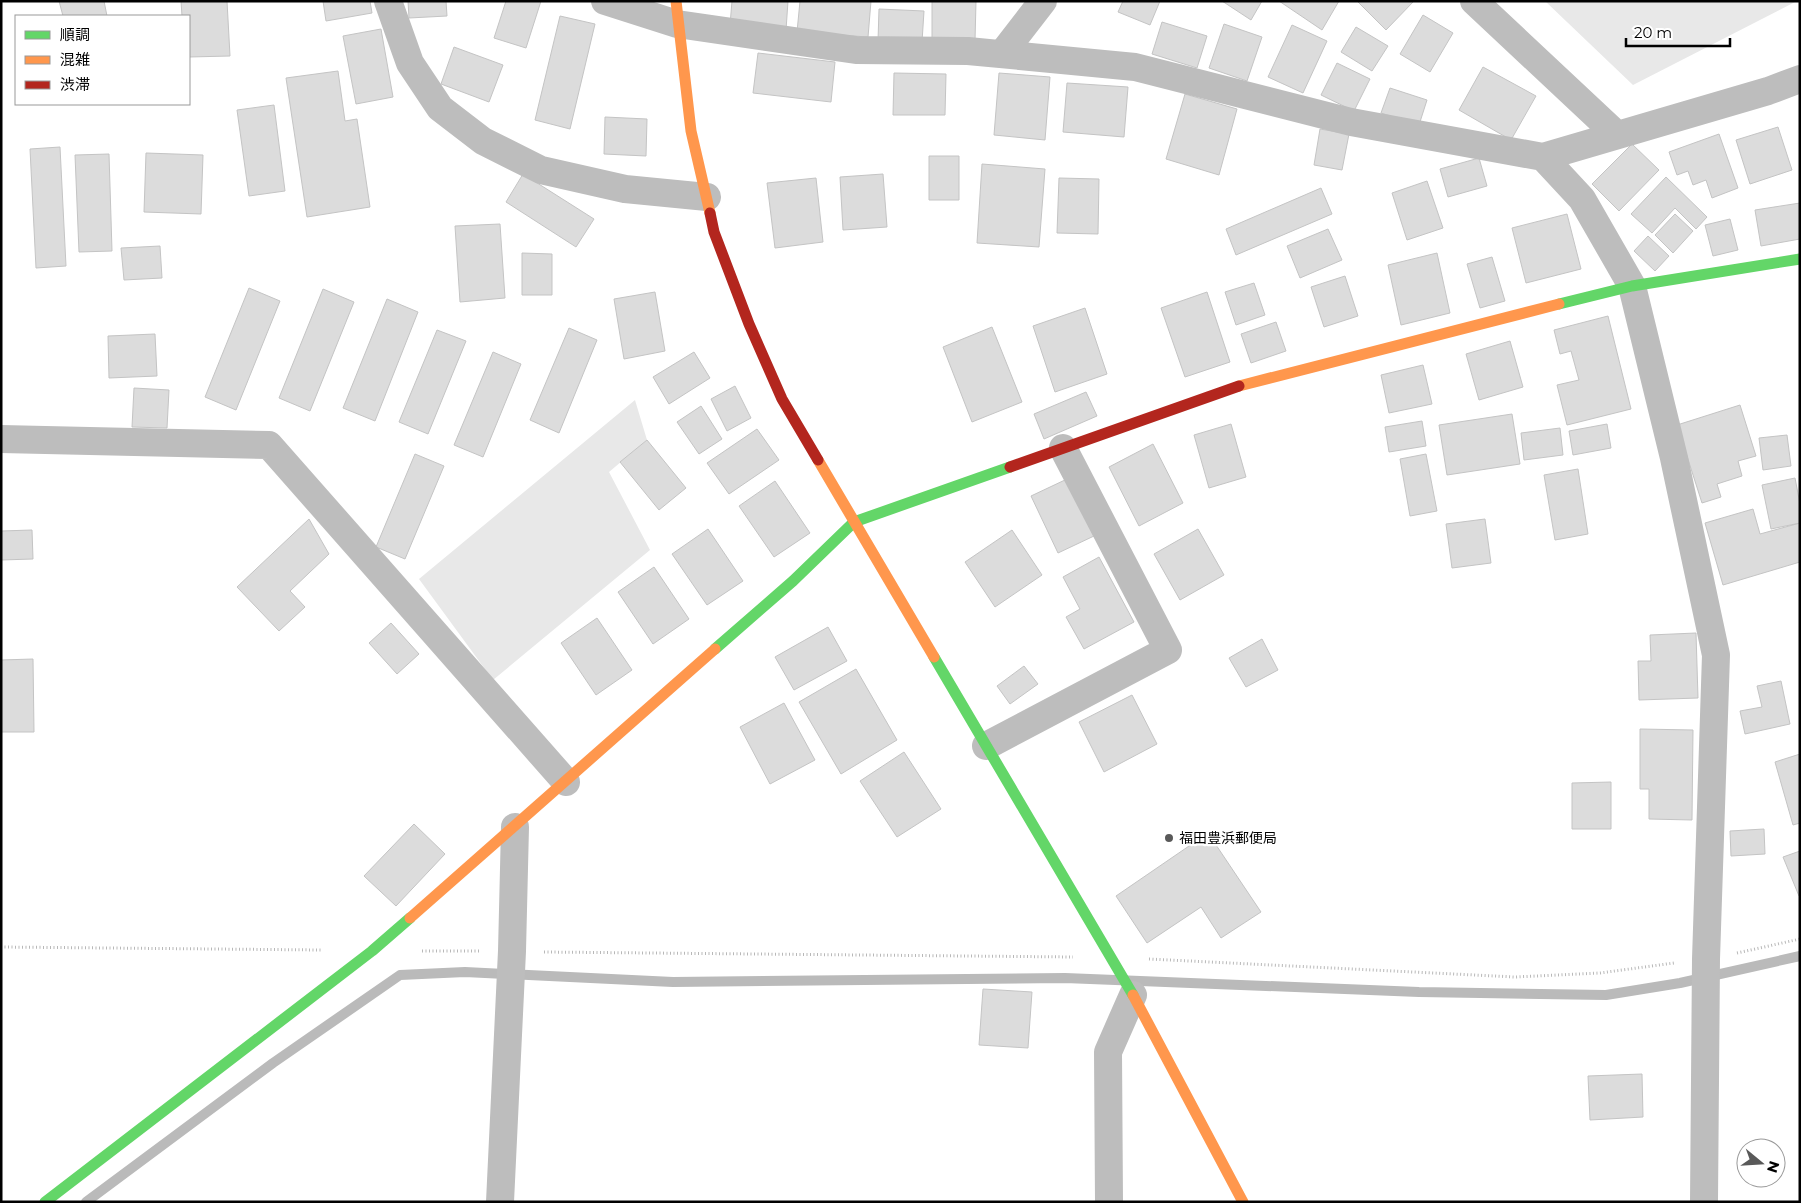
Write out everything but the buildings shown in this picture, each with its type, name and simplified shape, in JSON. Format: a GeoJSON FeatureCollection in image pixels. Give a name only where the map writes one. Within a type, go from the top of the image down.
{"type":"FeatureCollection","features":[{"type":"Feature","properties":{"kind":"street"},"geometry":{"type":"LineString","coordinates":[[388,1],[410,63],[440,108],[483,142],[541,170],[625,189],[706,196]]}},
{"type":"Feature","properties":{"kind":"street"},"geometry":{"type":"LineString","coordinates":[[604,1],[677,13],[856,50],[968,51],[1135,67],[1351,122],[1543,157],[1768,91],[1800,79]]}},
{"type":"Feature","properties":{"kind":"street"},"geometry":{"type":"LineString","coordinates":[[1002,54],[1043,1]]}},
{"type":"Feature","properties":{"kind":"street"},"geometry":{"type":"LineString","coordinates":[[1474,1],[1617,136]]}},
{"type":"Feature","properties":{"kind":"street"},"geometry":{"type":"LineString","coordinates":[[677,13],[691,131],[714,232],[749,324],[782,399],[1133,995],[1243,1202]]}},
{"type":"Feature","properties":{"kind":"street"},"geometry":{"type":"LineString","coordinates":[[1543,157],[1582,199],[1632,286],[1674,458],[1716,655],[1706,959],[1704,1202]]}},
{"type":"Feature","properties":{"kind":"street"},"geometry":{"type":"LineString","coordinates":[[45,1202],[372,951],[793,581],[854,522],[1232,388],[1632,286],[1800,259]]}},
{"type":"Feature","properties":{"kind":"street"},"geometry":{"type":"LineString","coordinates":[[1,439],[269,445],[566,782]]}},
{"type":"Feature","properties":{"kind":"street"},"geometry":{"type":"LineString","coordinates":[[986,746],[1168,650],[1063,448]]}},
{"type":"Feature","properties":{"kind":"street"},"geometry":{"type":"LineString","coordinates":[[500,1202],[512,951],[515,827]]}},
{"type":"Feature","properties":{"kind":"street"},"geometry":{"type":"LineString","coordinates":[[1109,1202],[1108,1052],[1133,995]]}},
{"type":"Feature","properties":{"kind":"path"},"geometry":{"type":"LineString","coordinates":[[372,951],[1110,957],[1515,977],[1600,973],[1706,959],[1800,939]]}},
{"type":"Feature","properties":{"kind":"path"},"geometry":{"type":"LineString","coordinates":[[1,947],[323,950]]}},
{"type":"Feature","properties":{"kind":"shaded area"},"geometry":{"type":"Polygon","coordinates":[[[1545,1],[1797,1],[1633,85],[1545,1]]]}},
{"type":"Feature","properties":{"kind":"shaded area"},"geometry":{"type":"Polygon","coordinates":[[[635,400],[647,440],[609,472],[650,550],[493,680],[419,579],[635,400]]]}},
{"type":"Feature","properties":{"kind":"waterway"},"geometry":{"type":"LineString","coordinates":[[86,1202],[273,1063],[400,975],[465,972],[673,982],[1065,978],[1419,992],[1606,995],[1680,983],[1800,956]]}},
{"type":"Feature","properties":{"kind":"traffic: fast"},"geometry":{"type":"LineString","coordinates":[[1559,304],[1632,286],[1800,259]]}},
{"type":"Feature","properties":{"kind":"traffic: fast"},"geometry":{"type":"LineString","coordinates":[[715,649],[793,581],[854,522],[1010,467]]}},
{"type":"Feature","properties":{"kind":"traffic: fast"},"geometry":{"type":"LineString","coordinates":[[934,657],[1133,995]]}},
{"type":"Feature","properties":{"kind":"traffic: fast"},"geometry":{"type":"LineString","coordinates":[[45,1202],[372,951],[410,918]]}},
{"type":"Feature","properties":{"kind":"traffic: slow"},"geometry":{"type":"LineString","coordinates":[[676,1],[691,131],[710,213]]}},
{"type":"Feature","properties":{"kind":"traffic: slow"},"geometry":{"type":"LineString","coordinates":[[1239,386],[1559,304]]}},
{"type":"Feature","properties":{"kind":"traffic: slow"},"geometry":{"type":"LineString","coordinates":[[818,460],[934,657]]}},
{"type":"Feature","properties":{"kind":"traffic: slow"},"geometry":{"type":"LineString","coordinates":[[410,918],[715,649]]}},
{"type":"Feature","properties":{"kind":"traffic: slow"},"geometry":{"type":"LineString","coordinates":[[1133,995],[1243,1202]]}},
{"type":"Feature","properties":{"kind":"traffic: jam"},"geometry":{"type":"LineString","coordinates":[[710,213],[714,232],[749,324],[782,399],[818,460]]}},
{"type":"Feature","properties":{"kind":"traffic: jam"},"geometry":{"type":"LineString","coordinates":[[1010,467],[1239,386]]}},
{"type":"Feature","properties":{"kind":"place","name":"福田豊浜郵便局"},"geometry":{"type":"Point","coordinates":[1169,838]}}]}
